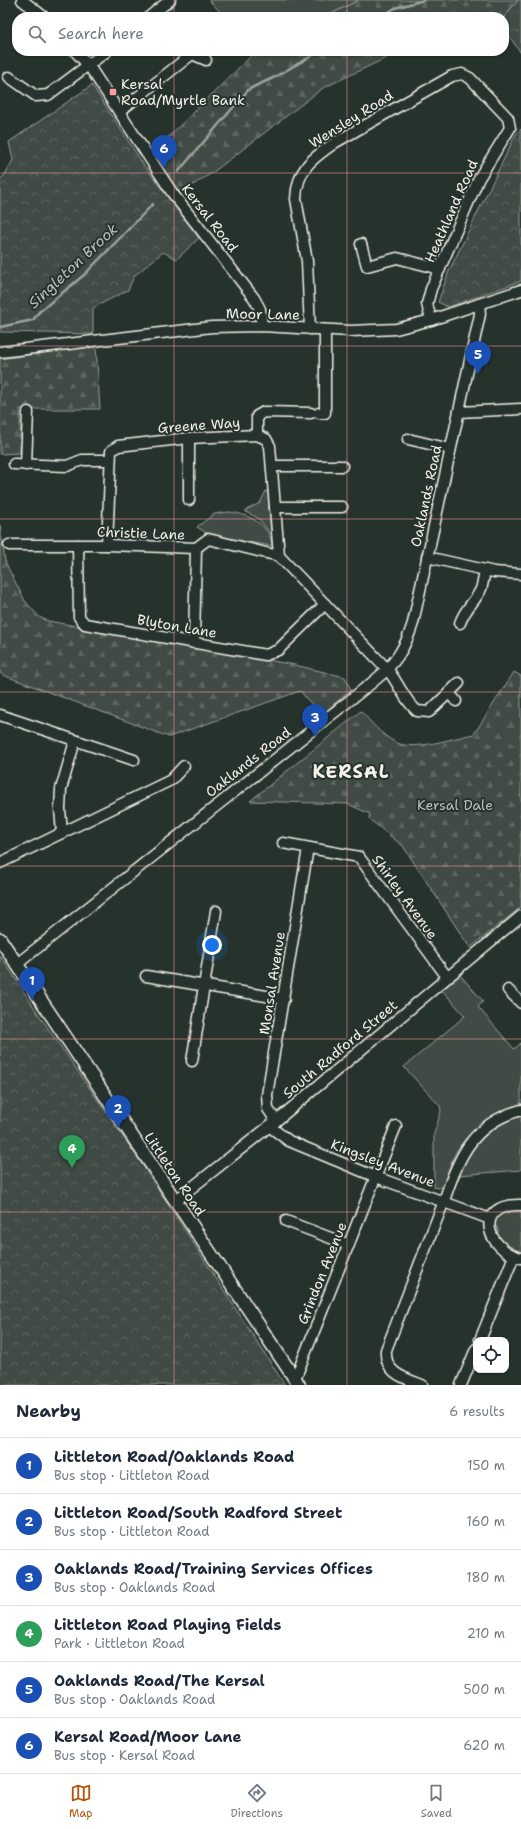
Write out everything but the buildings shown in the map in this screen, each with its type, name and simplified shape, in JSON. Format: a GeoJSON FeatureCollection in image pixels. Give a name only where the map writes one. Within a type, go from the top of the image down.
{"type":"FeatureCollection","features":[{"type":"Feature","properties":{"kind":"street"},"geometry":{"type":"LineString","coordinates":[[22,0],[38,12]]}},
{"type":"Feature","properties":{"kind":"street"},"geometry":{"type":"LineString","coordinates":[[155,12],[170,0]]}},
{"type":"Feature","properties":{"kind":"street","name":"Kersal Road"},"geometry":{"type":"LineString","coordinates":[[80,56],[89,66],[173,194],[254,298],[260,309],[262,326]]}},
{"type":"Feature","properties":{"kind":"street"},"geometry":{"type":"LineString","coordinates":[[9,77],[28,92],[42,96],[48,95],[101,56]]}},
{"type":"Feature","properties":{"kind":"street"},"geometry":{"type":"LineString","coordinates":[[119,112],[186,56]]}},
{"type":"Feature","properties":{"kind":"street"},"geometry":{"type":"LineString","coordinates":[[198,56],[206,60]]}},
{"type":"Feature","properties":{"kind":"street","name":"Wensley Road"},"geometry":{"type":"LineString","coordinates":[[310,329],[308,261],[296,199],[298,181],[305,166],[318,154],[336,142],[456,75],[462,74],[470,78],[508,118]]}},
{"type":"Feature","properties":{"kind":"street","name":"Heathland Road"},"geometry":{"type":"LineString","coordinates":[[432,320],[427,304],[440,269],[479,178],[510,128],[508,118]]}},
{"type":"Feature","properties":{"kind":"street"},"geometry":{"type":"LineString","coordinates":[[361,244],[367,266],[397,258],[440,269]]}},
{"type":"Feature","properties":{"kind":"street","name":"Moor Lane"},"geometry":{"type":"LineString","coordinates":[[0,352],[212,327],[262,326],[325,331],[396,329],[432,320],[521,290]]}},
{"type":"Feature","properties":{"kind":"street","name":"Oaklands Road"},"geometry":{"type":"LineString","coordinates":[[17,964],[358,694],[396,660],[409,636],[480,314],[479,304]]}},
{"type":"Feature","properties":{"kind":"street"},"geometry":{"type":"LineString","coordinates":[[257,436],[257,416],[264,412],[318,413],[325,331]]}},
{"type":"Feature","properties":{"kind":"street"},"geometry":{"type":"LineString","coordinates":[[459,412],[521,409]]}},
{"type":"Feature","properties":{"kind":"street"},"geometry":{"type":"LineString","coordinates":[[26,465],[28,412]]}},
{"type":"Feature","properties":{"kind":"street","name":"Greene Way"},"geometry":{"type":"LineString","coordinates":[[110,460],[111,451],[118,446],[189,438],[264,437],[269,442],[272,466],[278,556]]}},
{"type":"Feature","properties":{"kind":"street"},"geometry":{"type":"LineString","coordinates":[[188,500],[189,438]]}},
{"type":"Feature","properties":{"kind":"street"},"geometry":{"type":"LineString","coordinates":[[408,439],[450,449]]}},
{"type":"Feature","properties":{"kind":"street"},"geometry":{"type":"LineString","coordinates":[[14,464],[66,466],[82,460],[110,460],[107,545]]}},
{"type":"Feature","properties":{"kind":"street"},"geometry":{"type":"LineString","coordinates":[[272,466],[342,466]]}},
{"type":"Feature","properties":{"kind":"street"},"geometry":{"type":"LineString","coordinates":[[275,507],[342,507]]}},
{"type":"Feature","properties":{"kind":"street","name":"Christie Lane"},"geometry":{"type":"LineString","coordinates":[[10,545],[107,545],[196,548],[208,539],[278,556]]}},
{"type":"Feature","properties":{"kind":"street","name":"Blyton Lane"},"geometry":{"type":"LineString","coordinates":[[78,545],[79,617],[85,624],[266,655],[278,650],[325,604]]}},
{"type":"Feature","properties":{"kind":"street"},"geometry":{"type":"LineString","coordinates":[[194,643],[196,548]]}},
{"type":"Feature","properties":{"kind":"street"},"geometry":{"type":"LineString","coordinates":[[278,556],[396,679],[403,696],[418,712],[429,712],[459,683]]}},
{"type":"Feature","properties":{"kind":"street"},"geometry":{"type":"LineString","coordinates":[[427,557],[485,570],[521,574]]}},
{"type":"Feature","properties":{"kind":"street"},"geometry":{"type":"LineString","coordinates":[[460,622],[464,612],[481,589],[485,570]]}},
{"type":"Feature","properties":{"kind":"street"},"geometry":{"type":"LineString","coordinates":[[449,693],[456,701]]}},
{"type":"Feature","properties":{"kind":"street"},"geometry":{"type":"LineString","coordinates":[[0,715],[134,760]]}},
{"type":"Feature","properties":{"kind":"street"},"geometry":{"type":"LineString","coordinates":[[62,833],[60,809],[61,789],[75,741]]}},
{"type":"Feature","properties":{"kind":"street"},"geometry":{"type":"LineString","coordinates":[[0,864],[171,780],[184,766]]}},
{"type":"Feature","properties":{"kind":"street","name":"Shirley Avenue"},"geometry":{"type":"LineString","coordinates":[[283,843],[359,857],[446,977]]}},
{"type":"Feature","properties":{"kind":"street","name":"Monsal Avenue"},"geometry":{"type":"LineString","coordinates":[[272,1124],[268,1109],[268,1095],[308,848]]}},
{"type":"Feature","properties":{"kind":"street"},"geometry":{"type":"LineString","coordinates":[[192,1061],[216,911]]}},
{"type":"Feature","properties":{"kind":"street","name":"South Radford Street"},"geometry":{"type":"LineString","coordinates":[[175,1201],[272,1124],[446,977],[521,916]]}},
{"type":"Feature","properties":{"kind":"street","name":"Littleton Road"},"geometry":{"type":"LineString","coordinates":[[0,939],[297,1382]]}},
{"type":"Feature","properties":{"kind":"street"},"geometry":{"type":"LineString","coordinates":[[146,976],[284,999]]}},
{"type":"Feature","properties":{"kind":"street"},"geometry":{"type":"LineString","coordinates":[[508,990],[521,1003]]}},
{"type":"Feature","properties":{"kind":"street"},"geometry":{"type":"LineString","coordinates":[[422,1385],[395,1374],[388,1363],[386,1350],[462,1152],[476,1136],[492,1123],[511,1113],[521,1110]]}},
{"type":"Feature","properties":{"kind":"street","name":"Kingsley Avenue"},"geometry":{"type":"LineString","coordinates":[[272,1124],[289,1141],[376,1177],[490,1219]]}},
{"type":"Feature","properties":{"kind":"street","name":"Grindon Avenue"},"geometry":{"type":"LineString","coordinates":[[297,1382],[396,1126]]}},
{"type":"Feature","properties":{"kind":"street"},"geometry":{"type":"LineString","coordinates":[[481,1337],[518,1257],[502,1250],[494,1240],[490,1230],[490,1219],[500,1208],[511,1205],[521,1205]]}},
{"type":"Feature","properties":{"kind":"street"},"geometry":{"type":"LineString","coordinates":[[286,1221],[349,1245]]}},
{"type":"Feature","properties":{"kind":"street"},"geometry":{"type":"LineString","coordinates":[[461,1385],[473,1356]]}},
{"type":"Feature","properties":{"kind":"green space"},"geometry":{"type":"Polygon","coordinates":[[[209,0],[359,0],[335,12],[220,12],[209,0]]]}},
{"type":"Feature","properties":{"kind":"green space"},"geometry":{"type":"Polygon","coordinates":[[[359,0],[518,0],[508,12],[335,12],[359,0]]]}},
{"type":"Feature","properties":{"kind":"green space"},"geometry":{"type":"Polygon","coordinates":[[[518,0],[521,0],[521,53],[509,36],[508,12],[518,0]]]}},
{"type":"Feature","properties":{"kind":"green space"},"geometry":{"type":"Polygon","coordinates":[[[251,56],[390,56],[323,88],[212,173],[180,193],[152,153],[251,56]]]}},
{"type":"Feature","properties":{"kind":"green space"},"geometry":{"type":"Polygon","coordinates":[[[92,85],[143,164],[199,238],[177,259],[163,252],[134,276],[128,290],[93,308],[93,334],[0,332],[0,179],[4,176],[13,160],[9,142],[92,85]]]}},
{"type":"Feature","properties":{"kind":"green space"},"geometry":{"type":"Polygon","coordinates":[[[521,129],[521,281],[448,307],[438,302],[449,271],[516,134],[521,129]]]}},
{"type":"Feature","properties":{"kind":"green space"},"geometry":{"type":"Polygon","coordinates":[[[96,346],[100,409],[20,409],[20,453],[0,454],[0,359],[96,346]]]}},
{"type":"Feature","properties":{"kind":"green space"},"geometry":{"type":"Polygon","coordinates":[[[266,491],[268,491],[271,534],[258,518],[246,512],[246,510],[260,503],[266,491]]]}},
{"type":"Feature","properties":{"kind":"green space"},"geometry":{"type":"Polygon","coordinates":[[[228,512],[243,515],[263,526],[271,539],[272,546],[211,536],[197,527],[214,514],[228,512]]]}},
{"type":"Feature","properties":{"kind":"green space"},"geometry":{"type":"Polygon","coordinates":[[[0,525],[5,561],[25,601],[39,617],[48,621],[295,665],[345,677],[351,690],[321,715],[300,691],[169,737],[3,675],[0,673],[0,525]]]}},
{"type":"Feature","properties":{"kind":"green space","name":"Kersal Dale"},"geometry":{"type":"Polygon","coordinates":[[[514,672],[521,676],[521,907],[470,948],[403,846],[369,819],[370,814],[348,804],[250,801],[361,711],[385,736],[403,745],[422,745],[474,734],[514,672]]]}},
{"type":"Feature","properties":{"kind":"green space"},"geometry":{"type":"Polygon","coordinates":[[[0,955],[41,1018],[146,1170],[285,1385],[0,1385],[0,955]]]}},
{"type":"Feature","properties":{"kind":"green space"},"geometry":{"type":"Polygon","coordinates":[[[460,975],[483,1001],[478,1007],[514,1049],[521,1043],[521,1104],[492,1118],[468,1137],[455,1154],[443,1186],[439,1188],[434,1187],[434,1134],[441,1111],[440,1106],[404,1067],[465,1016],[442,990],[460,975]]]}},
{"type":"Feature","properties":{"kind":"green space"},"geometry":{"type":"Polygon","coordinates":[[[521,1113],[521,1170],[459,1175],[471,1147],[498,1122],[521,1113]]]}},
{"type":"Feature","properties":{"kind":"green space"},"geometry":{"type":"Polygon","coordinates":[[[521,1209],[521,1254],[511,1250],[509,1246],[507,1247],[493,1232],[498,1232],[497,1227],[492,1227],[492,1223],[502,1211],[521,1209]]]}},
{"type":"Feature","properties":{"kind":"waterway","name":"Singleton Brook"},"geometry":{"type":"LineString","coordinates":[[389,12],[395,8],[424,0]]}},
{"type":"Feature","properties":{"kind":"waterway","name":"Singleton Brook"},"geometry":{"type":"LineString","coordinates":[[178,172],[249,89],[273,78],[311,56]]}},
{"type":"Feature","properties":{"kind":"waterway","name":"Singleton Brook"},"geometry":{"type":"LineString","coordinates":[[0,327],[33,320],[39,312],[84,275],[153,204]]}},
{"type":"Feature","properties":{"kind":"place","name":"Kersal Road/Myrtle Bank"},"geometry":{"type":"Point","coordinates":[113,92]}},
{"type":"Feature","properties":{"kind":"place","name":"Kersal Road/Moor Lane"},"geometry":{"type":"Point","coordinates":[164,168]}},
{"type":"Feature","properties":{"kind":"place","name":"Oaklands Road/The Kersal"},"geometry":{"type":"Point","coordinates":[478,374]}},
{"type":"Feature","properties":{"kind":"place","name":"Oaklands Road/Training Services Offices"},"geometry":{"type":"Point","coordinates":[315,737]}},
{"type":"Feature","properties":{"kind":"place","name":"Littleton Road/Oaklands Road"},"geometry":{"type":"Point","coordinates":[32,1000]}},
{"type":"Feature","properties":{"kind":"place","name":"Littleton Road/South Radford Street"},"geometry":{"type":"Point","coordinates":[118,1128]}},
{"type":"Feature","properties":{"kind":"place","name":"Littleton Road Playing Fields"},"geometry":{"type":"Point","coordinates":[72,1168]}},
{"type":"Feature","properties":{"kind":"district","name":"KERSAL"},"geometry":{"type":"Point","coordinates":[351,772]}}]}
